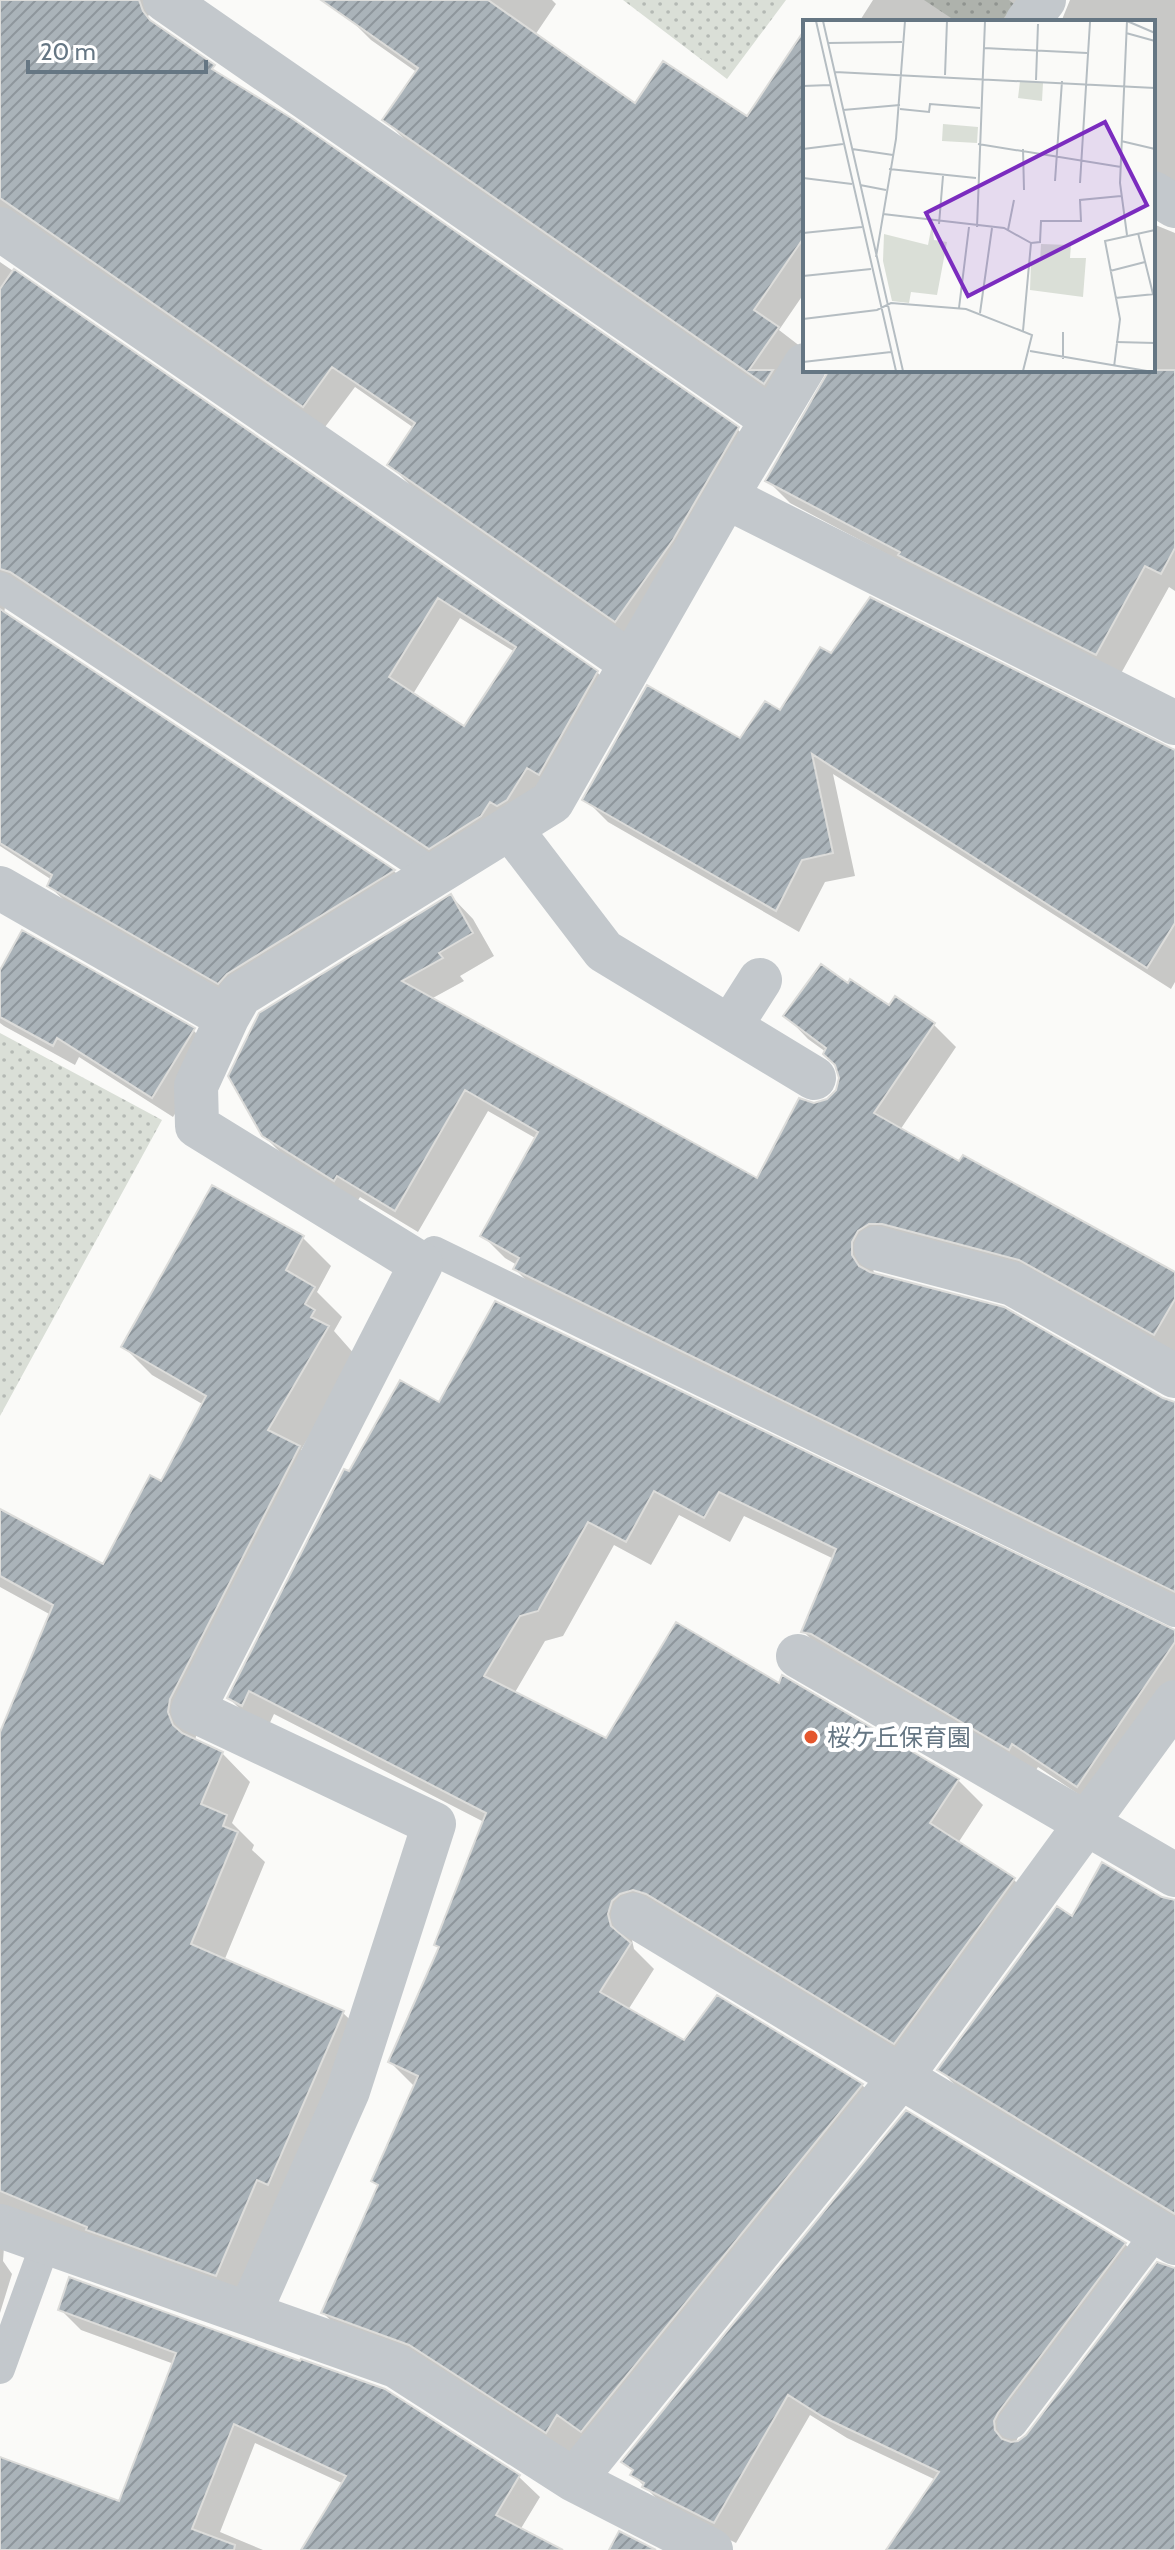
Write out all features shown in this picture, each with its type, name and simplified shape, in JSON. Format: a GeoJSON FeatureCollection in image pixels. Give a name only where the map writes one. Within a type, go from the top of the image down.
{"type":"FeatureCollection","features":[{"type":"Feature","properties":{"kind":"street"},"geometry":{"type":"LineString","coordinates":[[165,0],[771,419]]}},
{"type":"Feature","properties":{"kind":"street"},"geometry":{"type":"LineString","coordinates":[[1029,20],[1044,0]]}},
{"type":"Feature","properties":{"kind":"street"},"geometry":{"type":"LineString","coordinates":[[1155,194],[1175,206]]}},
{"type":"Feature","properties":{"kind":"street"},"geometry":{"type":"LineString","coordinates":[[0,229],[631,663]]}},
{"type":"Feature","properties":{"kind":"street"},"geometry":{"type":"LineString","coordinates":[[249,2314],[348,2091],[434,1824],[193,1710],[421,1264],[197,1126],[196,1086],[240,995],[552,802],[803,368]]}},
{"type":"Feature","properties":{"kind":"street"},"geometry":{"type":"LineString","coordinates":[[726,497],[1175,723]]}},
{"type":"Feature","properties":{"kind":"street"},"geometry":{"type":"LineString","coordinates":[[510,828],[604,951],[814,1078]]}},
{"type":"Feature","properties":{"kind":"street"},"geometry":{"type":"LineString","coordinates":[[0,888],[227,1018]]}},
{"type":"Feature","properties":{"kind":"street"},"geometry":{"type":"LineString","coordinates":[[730,1027],[760,980]]}},
{"type":"Feature","properties":{"kind":"street"},"geometry":{"type":"LineString","coordinates":[[876,1248],[1013,1284],[1175,1376]]}},
{"type":"Feature","properties":{"kind":"street"},"geometry":{"type":"LineString","coordinates":[[798,1656],[1175,1875]]}},
{"type":"Feature","properties":{"kind":"street"},"geometry":{"type":"LineString","coordinates":[[574,2480],[900,2078],[1175,1702]]}},
{"type":"Feature","properties":{"kind":"street"},"geometry":{"type":"LineString","coordinates":[[633,1915],[1166,2238]]}},
{"type":"Feature","properties":{"kind":"street"},"geometry":{"type":"LineString","coordinates":[[0,2226],[396,2366],[574,2480],[711,2550]]}},
{"type":"Feature","properties":{"kind":"lane"},"geometry":{"type":"LineString","coordinates":[[0,587],[436,875]]}},
{"type":"Feature","properties":{"kind":"lane"},"geometry":{"type":"LineString","coordinates":[[421,1264],[434,1251],[1175,1612]]}},
{"type":"Feature","properties":{"kind":"lane"},"geometry":{"type":"LineString","coordinates":[[1012,2424],[1166,2238]]}},
{"type":"Feature","properties":{"kind":"lane"},"geometry":{"type":"LineString","coordinates":[[0,2369],[46,2242]]}},
{"type":"Feature","properties":{"kind":"shaded area"},"geometry":{"type":"Polygon","coordinates":[[[623,0],[786,0],[727,79],[623,0]]]}},
{"type":"Feature","properties":{"kind":"shaded area"},"geometry":{"type":"Polygon","coordinates":[[[924,0],[1009,0],[1014,4],[1002,20],[954,20],[924,0]]]}},
{"type":"Feature","properties":{"kind":"shaded area"},"geometry":{"type":"Polygon","coordinates":[[[0,1033],[162,1120],[0,1416],[0,1033]]]}},
{"type":"Feature","properties":{"kind":"building"},"geometry":{"type":"Polygon","coordinates":[[[0,0],[139,0],[150,20],[215,65],[212,69],[293,119],[739,427],[673,540],[615,622],[387,465],[415,423],[332,367],[303,407],[0,198],[0,0]]]}},
{"type":"Feature","properties":{"kind":"building"},"geometry":{"type":"Polygon","coordinates":[[[321,0],[488,0],[635,103],[663,61],[747,116],[803,32],[803,239],[754,310],[779,327],[749,370],[773,370],[764,384],[382,120],[418,68],[321,0]]]}},
{"type":"Feature","properties":{"kind":"building"},"geometry":{"type":"Polygon","coordinates":[[[14,269],[598,671],[539,775],[527,768],[507,800],[497,806],[490,802],[481,816],[429,849],[10,572],[0,569],[0,289],[14,269]],[[438,598],[389,677],[464,726],[516,647],[438,598]]]}},
{"type":"Feature","properties":{"kind":"building"},"geometry":{"type":"Polygon","coordinates":[[[1175,370],[1175,548],[1161,574],[1145,566],[1096,655],[898,555],[900,552],[765,481],[828,372],[1175,370]]]}},
{"type":"Feature","properties":{"kind":"building"},"geometry":{"type":"Polygon","coordinates":[[[870,597],[1175,750],[1175,923],[1147,968],[812,754],[833,853],[802,860],[776,911],[582,800],[647,685],[740,738],[765,701],[780,710],[820,647],[831,653],[870,597]]]}},
{"type":"Feature","properties":{"kind":"building"},"geometry":{"type":"Polygon","coordinates":[[[0,609],[395,870],[227,974],[218,984],[47,886],[52,875],[0,843],[0,609]]]}},
{"type":"Feature","properties":{"kind":"building"},"geometry":{"type":"Polygon","coordinates":[[[451,894],[473,933],[439,953],[443,958],[402,981],[757,1178],[799,1098],[814,1103],[827,1099],[836,1090],[839,1078],[835,1065],[823,1054],[826,1048],[783,1016],[821,964],[889,1005],[895,996],[935,1023],[874,1113],[959,1161],[963,1155],[1175,1272],[1175,1299],[1154,1335],[1019,1260],[882,1224],[869,1224],[858,1231],[852,1242],[852,1255],[859,1266],[870,1272],[1004,1307],[1175,1402],[1175,1592],[513,1269],[519,1258],[480,1236],[538,1132],[465,1090],[395,1211],[337,1176],[334,1181],[262,1136],[228,1076],[259,1013],[451,894]]]}},
{"type":"Feature","properties":{"kind":"building"},"geometry":{"type":"Polygon","coordinates":[[[22,930],[195,1028],[152,1098],[57,1038],[53,1046],[0,1017],[0,970],[22,930]]]}},
{"type":"Feature","properties":{"kind":"building"},"geometry":{"type":"Polygon","coordinates":[[[212,1185],[304,1236],[286,1270],[315,1287],[305,1304],[315,1310],[311,1317],[329,1326],[268,1430],[300,1446],[170,1699],[168,1712],[173,1725],[182,1733],[223,1752],[201,1804],[227,1815],[223,1826],[238,1832],[191,1944],[344,2011],[268,2185],[257,2180],[216,2276],[86,2230],[87,2227],[0,2191],[0,1732],[53,1605],[0,1576],[0,1509],[103,1564],[150,1475],[161,1481],[206,1396],[121,1347],[212,1185]]]}},
{"type":"Feature","properties":{"kind":"building"},"geometry":{"type":"Polygon","coordinates":[[[495,1301],[1175,1630],[1175,1642],[1077,1787],[1012,1744],[1009,1750],[811,1634],[801,1632],[836,1549],[719,1492],[704,1518],[654,1491],[626,1542],[588,1522],[538,1611],[520,1616],[484,1676],[606,1738],[676,1622],[779,1683],[782,1675],[959,1779],[930,1823],[1015,1878],[894,2044],[646,1894],[633,1890],[620,1894],[612,1901],[608,1914],[611,1926],[631,1943],[600,1992],[684,2040],[717,1995],[863,2084],[581,2432],[557,2415],[546,2433],[409,2345],[321,2313],[378,2185],[371,2181],[418,2076],[388,2062],[439,1947],[434,1945],[486,1813],[249,1691],[242,1706],[227,1698],[344,1469],[349,1471],[400,1380],[439,1402],[495,1301]]]}},
{"type":"Feature","properties":{"kind":"building"},"geometry":{"type":"Polygon","coordinates":[[[1102,1862],[1162,1897],[1175,1900],[1175,2214],[937,2070],[1057,1906],[1072,1916],[1102,1862]]]}},
{"type":"Feature","properties":{"kind":"building"},"geometry":{"type":"Polygon","coordinates":[[[906,2110],[1126,2243],[998,2413],[994,2421],[995,2430],[1002,2439],[1018,2441],[1026,2435],[1157,2262],[1175,2268],[1175,2550],[886,2550],[939,2472],[823,2417],[788,2395],[714,2523],[642,2487],[644,2483],[630,2475],[633,2470],[621,2462],[906,2110]]]}},
{"type":"Feature","properties":{"kind":"building"},"geometry":{"type":"Polygon","coordinates":[[[69,2277],[385,2389],[520,2475],[496,2515],[563,2550],[301,2550],[346,2476],[234,2424],[192,2529],[235,2545],[234,2550],[0,2550],[0,2457],[119,2501],[176,2353],[58,2310],[69,2277]]]}},
{"type":"Feature","properties":{"kind":"building"},"geometry":{"type":"Polygon","coordinates":[[[619,2531],[656,2550],[609,2550],[619,2531]]]}},
{"type":"Feature","properties":{"kind":"place","name":"桜ケ丘保育園"},"geometry":{"type":"Point","coordinates":[811,1737]}}]}
